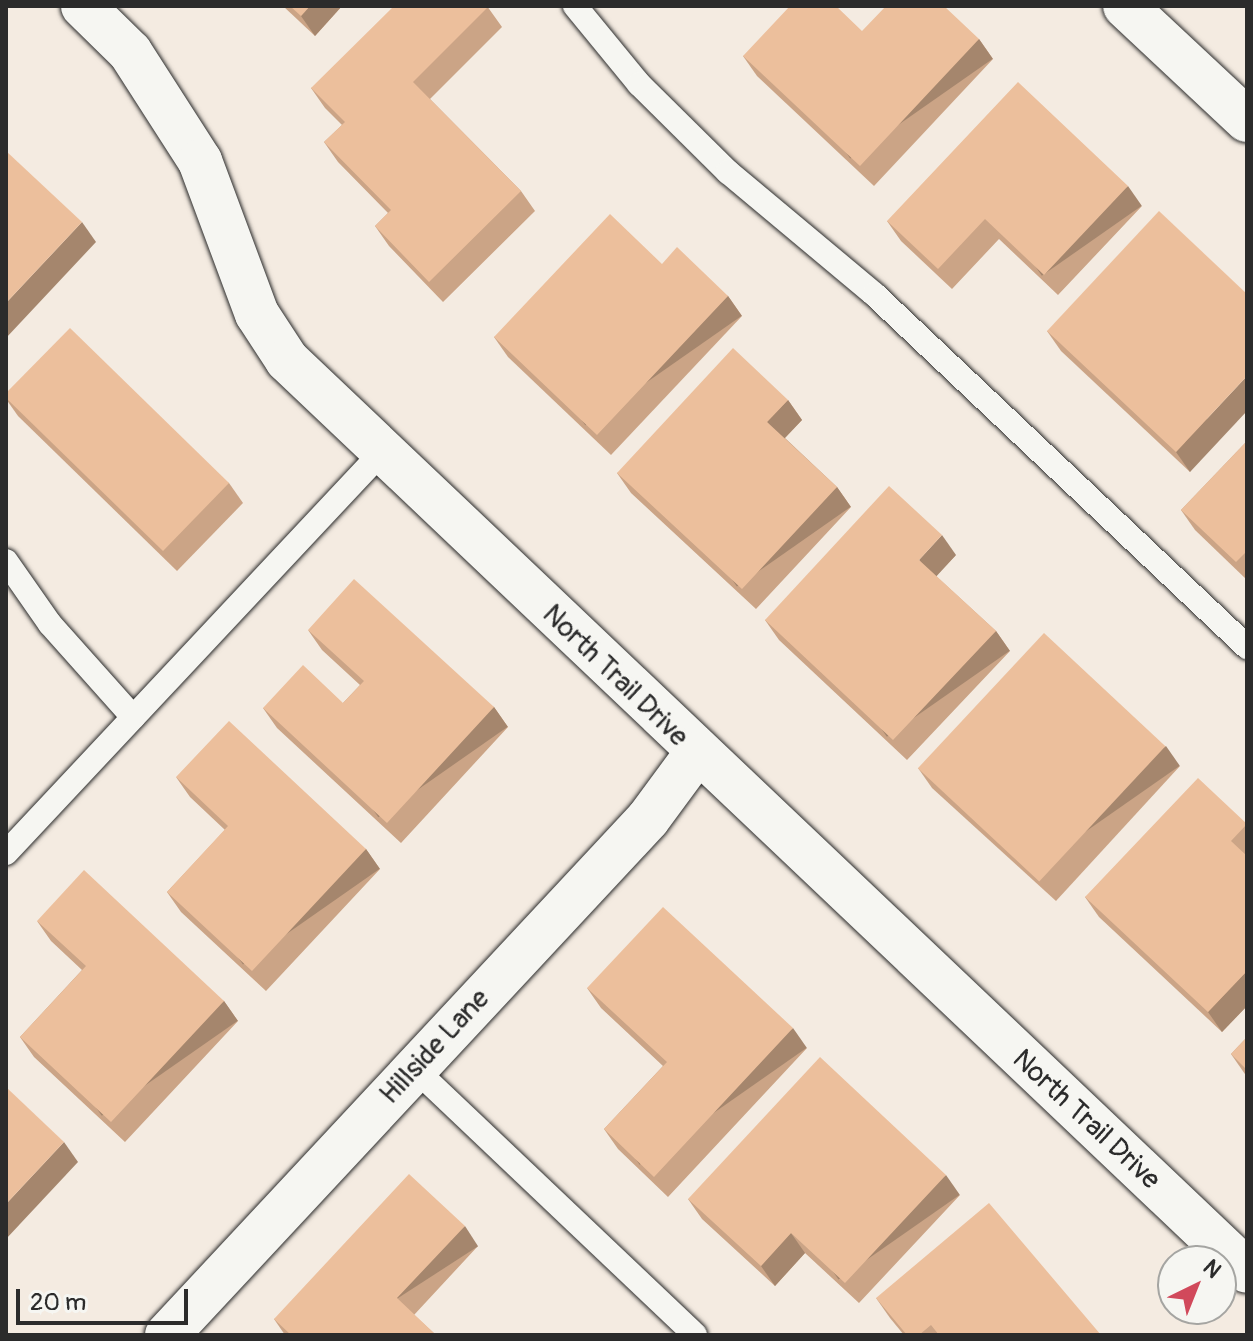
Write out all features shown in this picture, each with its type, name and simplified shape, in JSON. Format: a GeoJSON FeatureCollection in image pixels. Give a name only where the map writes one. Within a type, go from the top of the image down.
{"type":"FeatureCollection","features":[{"type":"Feature","properties":{"kind":"street","name":"North Trail Drive"},"geometry":{"type":"LineString","coordinates":[[83,6],[130,52],[200,161],[257,314],[287,360],[696,754],[1247,1271]]}},
{"type":"Feature","properties":{"kind":"street"},"geometry":{"type":"LineString","coordinates":[[1125,6],[1247,120]]}},
{"type":"Feature","properties":{"kind":"street","name":"Hillside Lane"},"geometry":{"type":"LineString","coordinates":[[167,1335],[648,819],[696,754]]}},
{"type":"Feature","properties":{"kind":"lane"},"geometry":{"type":"LineString","coordinates":[[575,6],[639,84],[728,172],[874,294],[1247,647]]}},
{"type":"Feature","properties":{"kind":"lane"},"geometry":{"type":"LineString","coordinates":[[6,853],[382,452]]}},
{"type":"Feature","properties":{"kind":"lane"},"geometry":{"type":"LineString","coordinates":[[6,561],[50,624],[133,717]]}},
{"type":"Feature","properties":{"kind":"lane"},"geometry":{"type":"LineString","coordinates":[[415,1069],[695,1335]]}},
{"type":"Feature","properties":{"kind":"building"},"geometry":{"type":"Polygon","coordinates":[[[290,6],[310,6],[301,16],[290,6]]]}},
{"type":"Feature","properties":{"kind":"building"},"geometry":{"type":"Polygon","coordinates":[[[394,6],[488,7],[413,82],[521,191],[429,282],[375,226],[391,210],[324,142],[345,122],[311,88],[394,6]]]}},
{"type":"Feature","properties":{"kind":"building"},"geometry":{"type":"Polygon","coordinates":[[[790,6],[836,6],[862,31],[886,6],[944,6],[979,39],[860,166],[743,56],[790,6]]]}},
{"type":"Feature","properties":{"kind":"building"},"geometry":{"type":"Polygon","coordinates":[[[1018,82],[1128,186],[1044,275],[985,219],[938,269],[887,221],[1018,82]]]}},
{"type":"Feature","properties":{"kind":"building"},"geometry":{"type":"Polygon","coordinates":[[[6,151],[82,222],[6,303],[6,151]]]}},
{"type":"Feature","properties":{"kind":"building"},"geometry":{"type":"Polygon","coordinates":[[[1159,211],[1247,294],[1247,376],[1176,452],[1047,331],[1159,211]]]}},
{"type":"Feature","properties":{"kind":"building"},"geometry":{"type":"Polygon","coordinates":[[[610,214],[662,264],[677,247],[728,296],[597,435],[494,337],[610,214]]]}},
{"type":"Feature","properties":{"kind":"building"},"geometry":{"type":"Polygon","coordinates":[[[70,328],[229,483],[163,551],[6,398],[6,393],[70,328]]]}},
{"type":"Feature","properties":{"kind":"building"},"geometry":{"type":"Polygon","coordinates":[[[733,348],[788,400],[767,422],[837,487],[742,589],[617,473],[733,348]]]}},
{"type":"Feature","properties":{"kind":"building"},"geometry":{"type":"Polygon","coordinates":[[[1247,441],[1247,551],[1236,562],[1181,510],[1247,441]]]}},
{"type":"Feature","properties":{"kind":"building"},"geometry":{"type":"Polygon","coordinates":[[[889,486],[942,535],[919,560],[996,631],[893,740],[765,620],[889,486]]]}},
{"type":"Feature","properties":{"kind":"building"},"geometry":{"type":"Polygon","coordinates":[[[354,579],[494,707],[387,823],[263,708],[303,665],[343,703],[364,681],[308,630],[354,579]]]}},
{"type":"Feature","properties":{"kind":"building"},"geometry":{"type":"Polygon","coordinates":[[[1044,633],[1165,746],[1039,882],[918,768],[1044,633]]]}},
{"type":"Feature","properties":{"kind":"building"},"geometry":{"type":"Polygon","coordinates":[[[229,721],[366,849],[252,971],[167,892],[228,826],[176,777],[229,721]]]}},
{"type":"Feature","properties":{"kind":"building"},"geometry":{"type":"Polygon","coordinates":[[[1198,778],[1247,824],[1231,841],[1247,856],[1247,971],[1208,1012],[1085,897],[1198,778]]]}},
{"type":"Feature","properties":{"kind":"building"},"geometry":{"type":"Polygon","coordinates":[[[84,870],[224,1001],[111,1122],[20,1037],[86,966],[37,921],[84,870]]]}},
{"type":"Feature","properties":{"kind":"building"},"geometry":{"type":"Polygon","coordinates":[[[663,907],[793,1028],[654,1177],[604,1129],[667,1062],[587,988],[663,907]]]}},
{"type":"Feature","properties":{"kind":"building"},"geometry":{"type":"Polygon","coordinates":[[[1247,1037],[1247,1070],[1231,1054],[1247,1037]]]}},
{"type":"Feature","properties":{"kind":"building"},"geometry":{"type":"Polygon","coordinates":[[[820,1057],[946,1175],[845,1283],[791,1233],[761,1266],[688,1199],[820,1057]]]}},
{"type":"Feature","properties":{"kind":"building"},"geometry":{"type":"Polygon","coordinates":[[[6,1087],[64,1142],[6,1204],[6,1087]]]}},
{"type":"Feature","properties":{"kind":"building"},"geometry":{"type":"Polygon","coordinates":[[[409,1174],[465,1226],[397,1298],[436,1335],[291,1335],[274,1319],[409,1174]]]}},
{"type":"Feature","properties":{"kind":"building"},"geometry":{"type":"Polygon","coordinates":[[[989,1203],[1101,1335],[939,1335],[931,1325],[919,1335],[907,1335],[876,1298],[989,1203]]]}}]}
